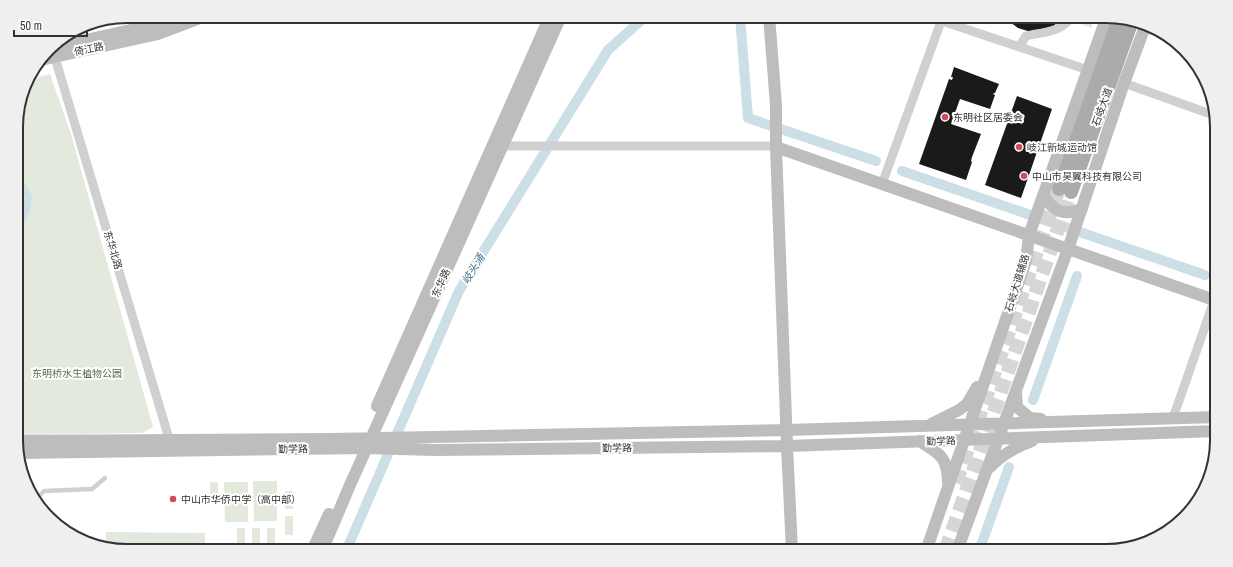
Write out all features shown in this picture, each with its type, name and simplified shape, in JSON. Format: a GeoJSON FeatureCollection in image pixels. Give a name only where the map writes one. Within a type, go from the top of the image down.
{"type":"FeatureCollection","features":[{"type":"Feature","properties":{"kind":"main road","name":"倚江路"},"geometry":{"type":"LineString","coordinates":[[57,50],[160,23]]}},
{"type":"Feature","properties":{"kind":"main road","name":"倚江路"},"geometry":{"type":"LineString","coordinates":[[57,50],[158,34],[187,23]]}},
{"type":"Feature","properties":{"kind":"main road","name":"东华路"},"geometry":{"type":"LineString","coordinates":[[325,544],[365,443],[547,23]]}},
{"type":"Feature","properties":{"kind":"main road","name":"东华路"},"geometry":{"type":"LineString","coordinates":[[315,544],[365,443],[558,23]]}},
{"type":"Feature","properties":{"kind":"main road"},"geometry":{"type":"LineString","coordinates":[[770,23],[776,105],[776,146],[792,544]]}},
{"type":"Feature","properties":{"kind":"main road","name":"石岐大道辅路"},"geometry":{"type":"LineString","coordinates":[[928,544],[1026,261],[1029,235],[1105,23]]}},
{"type":"Feature","properties":{"kind":"main road","name":"石岐大道"},"geometry":{"type":"LineString","coordinates":[[1117,24],[1065,191],[1130,26]]}},
{"type":"Feature","properties":{"kind":"main road"},"geometry":{"type":"LineString","coordinates":[[960,544],[998,439],[1009,423],[1016,392],[1068,249],[1144,30]]}},
{"type":"Feature","properties":{"kind":"main road"},"geometry":{"type":"LineString","coordinates":[[776,146],[1068,249],[1210,296]]}},
{"type":"Feature","properties":{"kind":"main road"},"geometry":{"type":"LineString","coordinates":[[1043,195],[1049,204],[1056,210],[1064,213],[1072,213],[1082,209]]}},
{"type":"Feature","properties":{"kind":"main road"},"geometry":{"type":"LineString","coordinates":[[926,426],[959,410],[967,404],[990,365]]}},
{"type":"Feature","properties":{"kind":"main road"},"geometry":{"type":"LineString","coordinates":[[1016,392],[1017,407],[1030,418],[1074,421],[1210,417]]}},
{"type":"Feature","properties":{"kind":"main road","name":"勤学路"},"geometry":{"type":"LineString","coordinates":[[24,453],[174,452],[365,443],[417,438],[787,430],[1074,421]]}},
{"type":"Feature","properties":{"kind":"main road","name":"勤学路"},"geometry":{"type":"LineString","coordinates":[[23,441],[169,440],[365,443],[412,450],[787,446],[1210,432]]}},
{"type":"Feature","properties":{"kind":"main road"},"geometry":{"type":"LineString","coordinates":[[987,470],[999,458],[1013,449],[1045,437]]}},
{"type":"Feature","properties":{"kind":"main road"},"geometry":{"type":"LineString","coordinates":[[919,442],[938,452],[943,459],[948,469],[948,487]]}},
{"type":"Feature","properties":{"kind":"street"},"geometry":{"type":"LineString","coordinates":[[882,184],[941,23]]}},
{"type":"Feature","properties":{"kind":"street"},"geometry":{"type":"LineString","coordinates":[[956,23],[1019,47],[1088,70]]}},
{"type":"Feature","properties":{"kind":"street"},"geometry":{"type":"LineString","coordinates":[[1019,47],[1026,36],[1056,30],[1068,23]]}},
{"type":"Feature","properties":{"kind":"street","name":"东华北路"},"geometry":{"type":"LineString","coordinates":[[54,53],[169,440],[174,452]]}},
{"type":"Feature","properties":{"kind":"street"},"geometry":{"type":"LineString","coordinates":[[1124,84],[1209,114]]}},
{"type":"Feature","properties":{"kind":"street"},"geometry":{"type":"LineString","coordinates":[[502,146],[776,146]]}},
{"type":"Feature","properties":{"kind":"street"},"geometry":{"type":"LineString","coordinates":[[1173,418],[1210,315]]}},
{"type":"Feature","properties":{"kind":"lane"},"geometry":{"type":"LineString","coordinates":[[40,495],[44,491],[92,489],[105,478]]}},
{"type":"Feature","properties":{"kind":"green space"},"geometry":{"type":"Polygon","coordinates":[[[1078,23],[1093,23],[1091,28],[1078,23]]]}},
{"type":"Feature","properties":{"kind":"green space","name":"东明桥水生植物公园"},"geometry":{"type":"Polygon","coordinates":[[[50,74],[71,134],[153,427],[142,433],[23,435],[23,120],[27,100],[36,78],[50,74]]]}},
{"type":"Feature","properties":{"kind":"green space"},"geometry":{"type":"Polygon","coordinates":[[[253,481],[277,481],[277,521],[254,521],[253,481]]]}},
{"type":"Feature","properties":{"kind":"green space"},"geometry":{"type":"Polygon","coordinates":[[[210,482],[218,482],[218,500],[210,500],[210,482]]]}},
{"type":"Feature","properties":{"kind":"green space"},"geometry":{"type":"Polygon","coordinates":[[[224,482],[248,482],[248,522],[225,522],[224,482]]]}},
{"type":"Feature","properties":{"kind":"green space"},"geometry":{"type":"Polygon","coordinates":[[[285,491],[293,491],[293,509],[285,509],[285,491]]]}},
{"type":"Feature","properties":{"kind":"green space"},"geometry":{"type":"Polygon","coordinates":[[[285,516],[293,516],[293,535],[285,535],[285,516]]]}},
{"type":"Feature","properties":{"kind":"green space"},"geometry":{"type":"Polygon","coordinates":[[[237,528],[245,528],[245,544],[237,544],[237,528]]]}},
{"type":"Feature","properties":{"kind":"green space"},"geometry":{"type":"Polygon","coordinates":[[[252,528],[260,528],[260,544],[252,544],[252,528]]]}},
{"type":"Feature","properties":{"kind":"green space"},"geometry":{"type":"Polygon","coordinates":[[[267,528],[275,528],[275,544],[267,544],[267,528]]]}},
{"type":"Feature","properties":{"kind":"green space"},"geometry":{"type":"Polygon","coordinates":[[[106,532],[205,533],[205,544],[120,544],[106,542],[106,532]]]}},
{"type":"Feature","properties":{"kind":"shaded area"},"geometry":{"type":"Polygon","coordinates":[[[23,180],[32,196],[30,210],[25,223],[23,224],[23,180]]]}},
{"type":"Feature","properties":{"kind":"building"},"geometry":{"type":"Polygon","coordinates":[[[1011,23],[1056,23],[1054,26],[1031,32],[1018,28],[1011,23]]]}},
{"type":"Feature","properties":{"kind":"building","name":"东明社区居委会"},"geometry":{"type":"Polygon","coordinates":[[[954,67],[999,84],[995,93],[993,94],[995,95],[990,109],[960,99],[951,124],[981,134],[972,157],[972,162],[966,180],[919,164],[949,79],[952,80],[953,77],[951,77],[954,67]]]}},
{"type":"Feature","properties":{"kind":"building","name":"岐江新城运动馆"},"geometry":{"type":"Polygon","coordinates":[[[1017,96],[1052,109],[1021,198],[985,185],[1017,96]]]}},
{"type":"Feature","properties":{"kind":"waterway","name":"岐头涌"},"geometry":{"type":"LineString","coordinates":[[349,544],[459,291],[608,50],[638,23]]}},
{"type":"Feature","properties":{"kind":"waterway"},"geometry":{"type":"LineString","coordinates":[[741,23],[748,118],[876,161]]}},
{"type":"Feature","properties":{"kind":"waterway"},"geometry":{"type":"LineString","coordinates":[[902,171],[1205,275]]}},
{"type":"Feature","properties":{"kind":"waterway"},"geometry":{"type":"LineString","coordinates":[[1033,400],[1077,276]]}},
{"type":"Feature","properties":{"kind":"waterway"},"geometry":{"type":"LineString","coordinates":[[982,544],[1009,467]]}},
{"type":"Feature","properties":{"kind":"tunnel"},"geometry":{"type":"LineString","coordinates":[[956,483],[1059,189]]}},
{"type":"Feature","properties":{"kind":"tunnel"},"geometry":{"type":"LineString","coordinates":[[947,544],[1071,192]]}},
{"type":"Feature","properties":{"kind":"place","name":"东明社区居委会"},"geometry":{"type":"Point","coordinates":[945,117]}},
{"type":"Feature","properties":{"kind":"place","name":"岐江新城运动馆"},"geometry":{"type":"Point","coordinates":[1019,147]}},
{"type":"Feature","properties":{"kind":"place","name":"中山市昊翼科技有限公司"},"geometry":{"type":"Point","coordinates":[1024,176]}},
{"type":"Feature","properties":{"kind":"place","name":"中山市华侨中学（高中部）"},"geometry":{"type":"Point","coordinates":[173,499]}}]}
